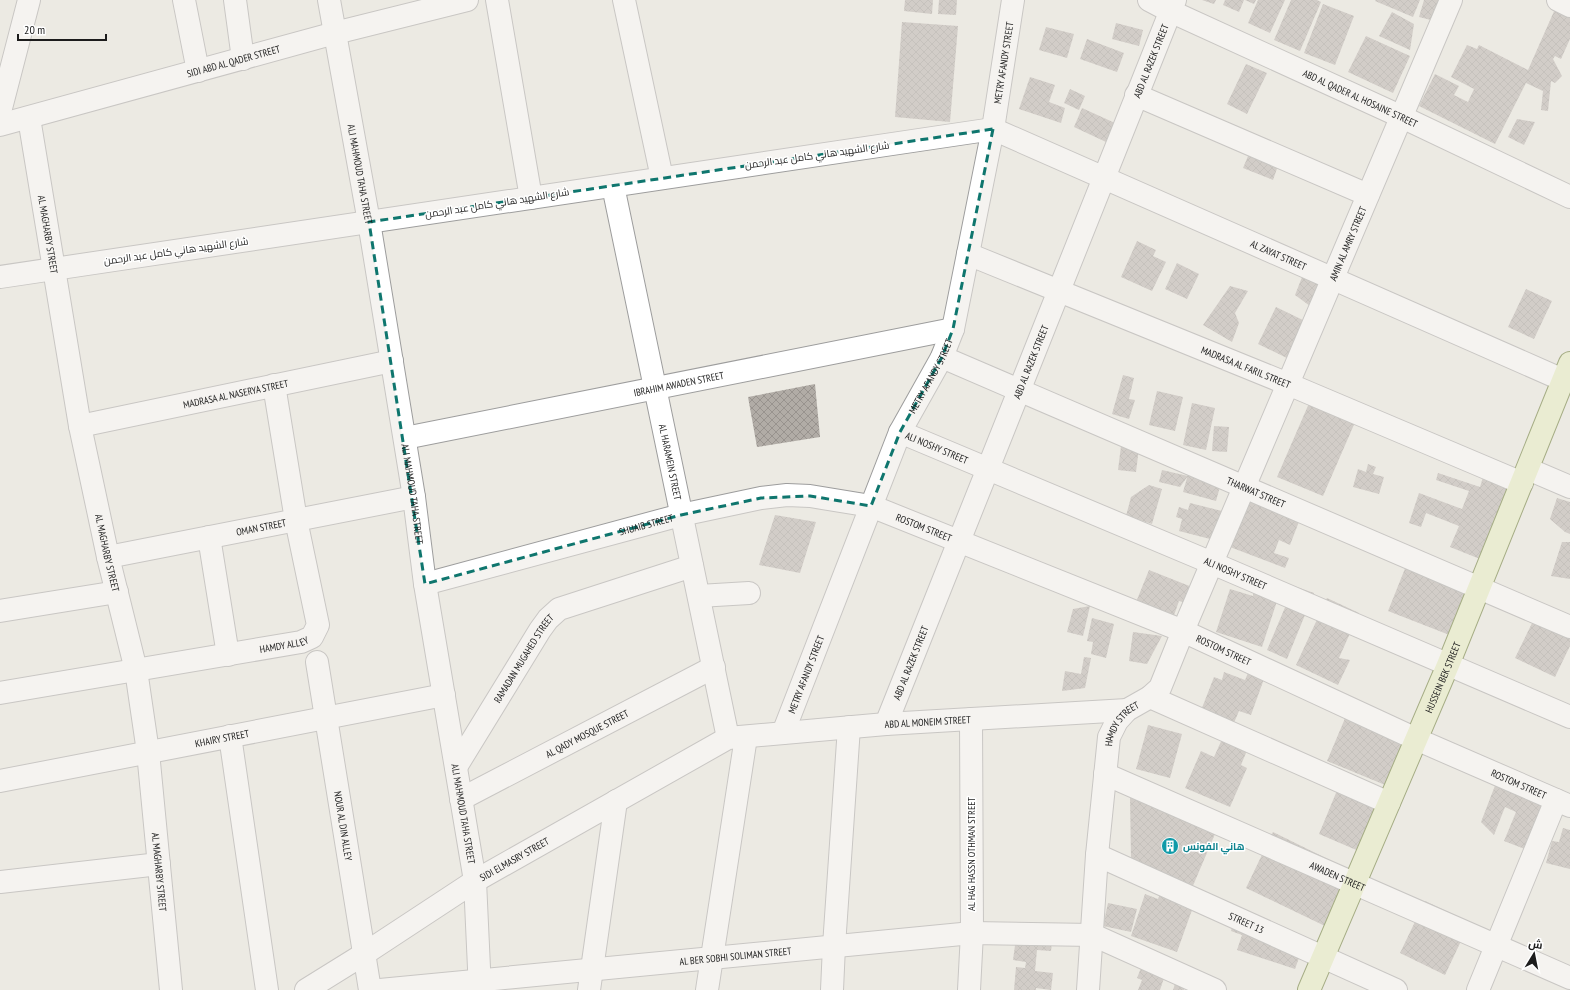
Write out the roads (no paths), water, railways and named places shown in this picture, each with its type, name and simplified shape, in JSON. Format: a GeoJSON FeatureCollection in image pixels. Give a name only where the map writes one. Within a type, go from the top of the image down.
{"type":"FeatureCollection","features":[{"type":"Feature","properties":{"kind":"main road","name":"HUSSEIN BEK STREET"},"geometry":{"type":"LineString","coordinates":[[1309,990],[1448,664],[1567,372]]}},
{"type":"Feature","properties":{"kind":"street"},"geometry":{"type":"LineString","coordinates":[[0,112],[29,0]]}},
{"type":"Feature","properties":{"kind":"street"},"geometry":{"type":"LineString","coordinates":[[184,0],[198,71]]}},
{"type":"Feature","properties":{"kind":"street"},"geometry":{"type":"LineString","coordinates":[[235,0],[243,59]]}},
{"type":"Feature","properties":{"kind":"street","name":"ALI MAHMOUD TAHA STREET"},"geometry":{"type":"LineString","coordinates":[[329,0],[369,222],[414,497],[425,584],[475,881],[480,985]]}},
{"type":"Feature","properties":{"kind":"street","name":"SIDI ABD AL QADER STREET"},"geometry":{"type":"LineString","coordinates":[[0,125],[335,33],[467,0]]}},
{"type":"Feature","properties":{"kind":"street"},"geometry":{"type":"LineString","coordinates":[[497,0],[531,198]]}},
{"type":"Feature","properties":{"kind":"street"},"geometry":{"type":"LineString","coordinates":[[624,0],[662,178]]}},
{"type":"Feature","properties":{"kind":"street","name":"METRY AFANDY STREET"},"geometry":{"type":"LineString","coordinates":[[783,734],[900,432],[942,357],[953,329],[994,129],[1014,0]]}},
{"type":"Feature","properties":{"kind":"street","name":"ABD AL QADER AL HOSAINE STREET"},"geometry":{"type":"LineString","coordinates":[[1149,0],[1173,6],[1570,197]]}},
{"type":"Feature","properties":{"kind":"street","name":"AMIN AL AMRY STREET"},"geometry":{"type":"LineString","coordinates":[[1244,487],[1451,0]]}},
{"type":"Feature","properties":{"kind":"street"},"geometry":{"type":"LineString","coordinates":[[1558,0],[1570,6]]}},
{"type":"Feature","properties":{"kind":"street","name":"ABD AL RAZEK STREET"},"geometry":{"type":"LineString","coordinates":[[886,724],[1136,95],[1173,6]]}},
{"type":"Feature","properties":{"kind":"street"},"geometry":{"type":"LineString","coordinates":[[1136,95],[1368,195]]}},
{"type":"Feature","properties":{"kind":"street","name":"AL MAGHARBY STREET"},"geometry":{"type":"LineString","coordinates":[[29,118],[80,426],[108,557],[136,670],[148,752],[172,990]]}},
{"type":"Feature","properties":{"kind":"street","name":"شارع الشهيد هاني كامل عبد الرحمن"},"geometry":{"type":"LineString","coordinates":[[0,277],[994,129]]}},
{"type":"Feature","properties":{"kind":"street","name":"AL ZAYAT STREET"},"geometry":{"type":"LineString","coordinates":[[994,129],[1332,279],[1567,372]]}},
{"type":"Feature","properties":{"kind":"street","name":"AL HARAMEIN STREET"},"geometry":{"type":"LineString","coordinates":[[613,186],[714,667],[737,738],[707,990]]}},
{"type":"Feature","properties":{"kind":"street","name":"MADRASA AL FARIL STREET"},"geometry":{"type":"LineString","coordinates":[[968,254],[1288,384],[1525,476],[1570,487]]}},
{"type":"Feature","properties":{"kind":"street","name":"IBRAHIM AWADEN STREET"},"geometry":{"type":"LineString","coordinates":[[404,438],[953,329]]}},
{"type":"Feature","properties":{"kind":"street","name":"THARWAT STREET"},"geometry":{"type":"LineString","coordinates":[[942,357],[1570,627]]}},
{"type":"Feature","properties":{"kind":"street","name":"MADRASA AL NASERYA STREET"},"geometry":{"type":"LineString","coordinates":[[80,426],[392,361]]}},
{"type":"Feature","properties":{"kind":"street","name":"HAMDY ALLEY"},"geometry":{"type":"LineString","coordinates":[[0,693],[301,642],[312,637],[318,625],[296,520],[274,385]]}},
{"type":"Feature","properties":{"kind":"street","name":"ALI NOSHY STREET"},"geometry":{"type":"LineString","coordinates":[[900,432],[1212,563],[1570,717]]}},
{"type":"Feature","properties":{"kind":"street","name":"HAMDY STREET"},"geometry":{"type":"LineString","coordinates":[[1088,990],[1093,936],[1096,856],[1109,737],[1117,721],[1127,710],[1150,697],[1160,688],[1244,487]]}},
{"type":"Feature","properties":{"kind":"street","name":"SHUAIB STREET"},"geometry":{"type":"LineString","coordinates":[[425,584],[682,515],[761,498],[787,495],[810,496],[871,506]]}},
{"type":"Feature","properties":{"kind":"street","name":"OMAN STREET"},"geometry":{"type":"LineString","coordinates":[[108,557],[414,497]]}},
{"type":"Feature","properties":{"kind":"street","name":"ROSTOM STREET"},"geometry":{"type":"LineString","coordinates":[[871,506],[1183,631],[1416,739],[1566,802]]}},
{"type":"Feature","properties":{"kind":"street"},"geometry":{"type":"LineString","coordinates":[[209,537],[228,654]]}},
{"type":"Feature","properties":{"kind":"street","name":"RAMADAN MUGAHED STREET"},"geometry":{"type":"LineString","coordinates":[[456,767],[540,630],[548,619],[559,609],[692,566]]}},
{"type":"Feature","properties":{"kind":"street"},"geometry":{"type":"LineString","coordinates":[[0,611],[117,592]]}},
{"type":"Feature","properties":{"kind":"street"},"geometry":{"type":"LineString","coordinates":[[699,596],[749,592]]}},
{"type":"Feature","properties":{"kind":"street","name":"NOUR AL DIN ALLEY"},"geometry":{"type":"LineString","coordinates":[[317,662],[370,990]]}},
{"type":"Feature","properties":{"kind":"street","name":"AL QADY MOSQUE STREET"},"geometry":{"type":"LineString","coordinates":[[461,799],[714,667]]}},
{"type":"Feature","properties":{"kind":"street","name":"KHAIRY STREET"},"geometry":{"type":"LineString","coordinates":[[0,781],[444,695]]}},
{"type":"Feature","properties":{"kind":"street"},"geometry":{"type":"LineString","coordinates":[[1150,697],[1389,803]]}},
{"type":"Feature","properties":{"kind":"street","name":"ABD AL MONEIM STREET"},"geometry":{"type":"LineString","coordinates":[[737,738],[886,724],[1127,710]]}},
{"type":"Feature","properties":{"kind":"street","name":"AL HAG HASSN OTHMAN STREET"},"geometry":{"type":"LineString","coordinates":[[969,990],[972,933],[971,719]]}},
{"type":"Feature","properties":{"kind":"street"},"geometry":{"type":"LineString","coordinates":[[832,990],[850,727]]}},
{"type":"Feature","properties":{"kind":"street"},"geometry":{"type":"LineString","coordinates":[[230,736],[267,990]]}},
{"type":"Feature","properties":{"kind":"street","name":"SIDI ELMASRY STREET"},"geometry":{"type":"LineString","coordinates":[[306,990],[475,881],[616,801],[737,738]]}},
{"type":"Feature","properties":{"kind":"street","name":"AWADEN STREET"},"geometry":{"type":"LineString","coordinates":[[1105,774],[1570,978]]}},
{"type":"Feature","properties":{"kind":"street"},"geometry":{"type":"LineString","coordinates":[[591,980],[616,801]]}},
{"type":"Feature","properties":{"kind":"street"},"geometry":{"type":"LineString","coordinates":[[1478,990],[1496,946],[1566,802]]}},
{"type":"Feature","properties":{"kind":"street","name":"STREET 13"},"geometry":{"type":"LineString","coordinates":[[1096,856],[1396,990]]}},
{"type":"Feature","properties":{"kind":"street"},"geometry":{"type":"LineString","coordinates":[[0,882],[159,864]]}},
{"type":"Feature","properties":{"kind":"street","name":"AL BER SOBHI SOLIMAN STREET"},"geometry":{"type":"LineString","coordinates":[[380,990],[591,980],[712,958],[972,933],[1093,936]]}},
{"type":"Feature","properties":{"kind":"street"},"geometry":{"type":"LineString","coordinates":[[1093,936],[1215,990]]}},
{"type":"Feature","properties":{"kind":"place","name":"هاني الفونس"},"geometry":{"type":"Point","coordinates":[1170,846]}}]}
